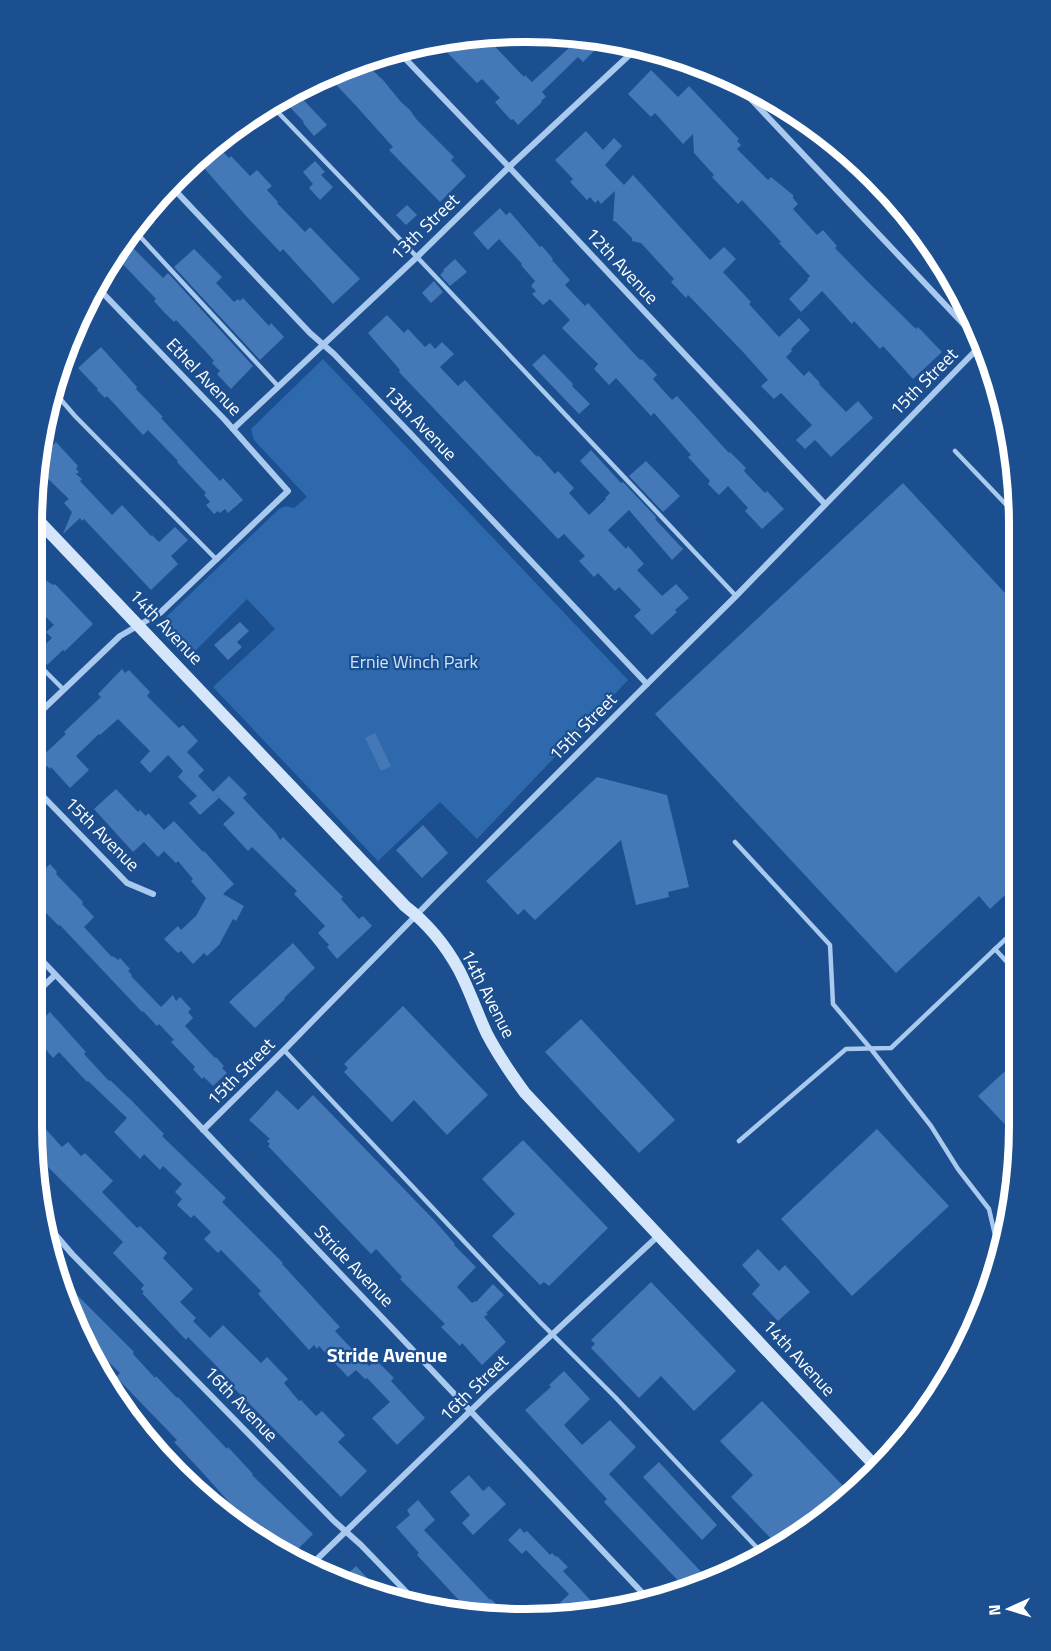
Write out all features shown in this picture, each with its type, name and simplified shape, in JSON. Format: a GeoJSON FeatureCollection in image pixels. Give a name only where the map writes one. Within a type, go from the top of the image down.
{"type":"FeatureCollection","features":[{"type":"Feature","properties":{"kind":"street","name":"13th Street"},"geometry":{"type":"LineString","coordinates":[[233,429],[631,53]]}},
{"type":"Feature","properties":{"kind":"street","name":"12th Avenue"},"geometry":{"type":"LineString","coordinates":[[404,57],[825,504]]}},
{"type":"Feature","properties":{"kind":"street"},"geometry":{"type":"LineString","coordinates":[[750,98],[966,327]]}},
{"type":"Feature","properties":{"kind":"street","name":"13th Avenue"},"geometry":{"type":"LineString","coordinates":[[176,192],[322,345],[334,354],[409,432],[647,684]]}},
{"type":"Feature","properties":{"kind":"street","name":"Ethel Avenue"},"geometry":{"type":"LineString","coordinates":[[102,293],[233,429],[288,491],[217,560]]}},
{"type":"Feature","properties":{"kind":"street","name":"15th Street"},"geometry":{"type":"LineString","coordinates":[[203,1130],[736,596],[976,350]]}},
{"type":"Feature","properties":{"kind":"street","name":"14th Avenue"},"geometry":{"type":"LineString","coordinates":[[42,524],[405,906],[417,915],[454,963],[502,1061],[525,1093],[872,1462]]}},
{"type":"Feature","properties":{"kind":"street"},"geometry":{"type":"LineString","coordinates":[[42,710],[120,636],[160,613],[217,560]]}},
{"type":"Feature","properties":{"kind":"street","name":"15th Avenue"},"geometry":{"type":"LineString","coordinates":[[42,795],[128,883],[153,894]]}},
{"type":"Feature","properties":{"kind":"street","name":"Stride Avenue"},"geometry":{"type":"LineString","coordinates":[[42,961],[644,1595]]}},
{"type":"Feature","properties":{"kind":"street"},"geometry":{"type":"LineString","coordinates":[[42,987],[55,975]]}},
{"type":"Feature","properties":{"kind":"street","name":"16th Avenue"},"geometry":{"type":"LineString","coordinates":[[54,1233],[334,1521],[362,1545],[409,1595]]}},
{"type":"Feature","properties":{"kind":"street","name":"16th Street"},"geometry":{"type":"LineString","coordinates":[[316,1561],[552,1334],[659,1235]]}},
{"type":"Feature","properties":{"kind":"lane"},"geometry":{"type":"LineString","coordinates":[[277,111],[736,596]]}},
{"type":"Feature","properties":{"kind":"lane"},"geometry":{"type":"LineString","coordinates":[[139,235],[278,386]]}},
{"type":"Feature","properties":{"kind":"lane"},"geometry":{"type":"LineString","coordinates":[[59,397],[217,560]]}},
{"type":"Feature","properties":{"kind":"lane"},"geometry":{"type":"LineString","coordinates":[[955,451],[1008,507]]}},
{"type":"Feature","properties":{"kind":"lane"},"geometry":{"type":"LineString","coordinates":[[42,668],[63,690]]}},
{"type":"Feature","properties":{"kind":"lane"},"geometry":{"type":"LineString","coordinates":[[735,842],[830,945],[833,1004],[871,1048],[931,1126],[957,1169],[988,1209],[995,1235],[994,1246]]}},
{"type":"Feature","properties":{"kind":"lane"},"geometry":{"type":"LineString","coordinates":[[739,1141],[846,1049],[891,1048],[1009,936]]}},
{"type":"Feature","properties":{"kind":"lane"},"geometry":{"type":"LineString","coordinates":[[995,949],[1009,964]]}},
{"type":"Feature","properties":{"kind":"lane"},"geometry":{"type":"LineString","coordinates":[[284,1050],[758,1549]]}},
{"type":"Feature","properties":{"kind":"green space","name":"Ernie Winch Park"},"geometry":{"type":"Polygon","coordinates":[[[323,359],[628,680],[477,839],[440,802],[378,861],[213,687],[275,629],[247,599],[187,659],[163,635],[160,627],[163,620],[279,509],[286,506],[294,508],[307,497],[254,440],[251,429],[323,359]]]}},
{"type":"Feature","properties":{"kind":"building"},"geometry":{"type":"Polygon","coordinates":[[[492,43],[524,77],[525,75],[532,82],[571,46],[569,44],[598,47],[583,62],[578,57],[542,92],[546,97],[518,125],[495,102],[500,98],[482,79],[477,83],[444,49],[492,43]]]}},
{"type":"Feature","properties":{"kind":"building"},"geometry":{"type":"Polygon","coordinates":[[[370,68],[454,157],[451,160],[466,176],[440,202],[389,150],[393,147],[334,82],[370,68]]]}},
{"type":"Feature","properties":{"kind":"building"},"geometry":{"type":"Polygon","coordinates":[[[651,70],[678,97],[689,86],[739,139],[737,141],[741,145],[737,149],[768,180],[771,177],[793,195],[798,204],[793,209],[817,235],[823,230],[837,246],[835,248],[868,282],[942,352],[913,379],[883,346],[880,349],[854,321],[852,324],[822,291],[801,312],[789,299],[810,276],[742,200],[738,204],[712,177],[714,175],[694,153],[693,134],[683,144],[655,113],[651,117],[628,94],[651,70]]]}},
{"type":"Feature","properties":{"kind":"building"},"geometry":{"type":"Polygon","coordinates":[[[301,98],[327,125],[314,136],[288,105],[301,98]]]}},
{"type":"Feature","properties":{"kind":"building"},"geometry":{"type":"Polygon","coordinates":[[[586,131],[603,150],[614,138],[622,146],[605,165],[624,185],[633,175],[710,260],[724,247],[736,259],[723,272],[779,337],[799,318],[810,330],[786,357],[804,376],[809,371],[846,412],[858,401],[873,418],[831,457],[815,440],[805,449],[796,440],[812,425],[781,393],[774,399],[761,386],[768,380],[744,353],[688,295],[686,298],[671,282],[674,279],[641,243],[632,241],[632,238],[613,221],[615,191],[601,204],[598,200],[595,203],[590,197],[587,200],[570,182],[573,179],[555,160],[586,131]]]}},
{"type":"Feature","properties":{"kind":"building"},"geometry":{"type":"Polygon","coordinates":[[[221,150],[229,158],[231,156],[250,176],[257,170],[272,186],[267,190],[277,203],[305,232],[310,227],[360,279],[333,304],[283,249],[280,252],[203,166],[221,150]]]}},
{"type":"Feature","properties":{"kind":"building"},"geometry":{"type":"Polygon","coordinates":[[[315,161],[325,172],[321,175],[333,187],[320,200],[309,188],[313,184],[303,172],[315,161]]]}},
{"type":"Feature","properties":{"kind":"building"},"geometry":{"type":"Polygon","coordinates":[[[407,205],[417,215],[406,225],[396,215],[407,205]]]}},
{"type":"Feature","properties":{"kind":"building"},"geometry":{"type":"Polygon","coordinates":[[[500,208],[506,215],[510,212],[540,247],[542,246],[570,280],[565,285],[585,306],[588,303],[640,360],[642,359],[657,375],[653,379],[672,400],[677,396],[729,453],[746,468],[744,471],[784,509],[762,529],[745,511],[748,508],[728,486],[719,495],[708,484],[710,481],[688,457],[691,455],[654,413],[651,416],[616,378],[609,385],[594,369],[598,364],[562,328],[570,320],[550,299],[543,305],[532,294],[536,291],[531,286],[535,281],[499,239],[488,250],[473,233],[500,208]]]}},
{"type":"Feature","properties":{"kind":"building"},"geometry":{"type":"Polygon","coordinates":[[[156,214],[158,217],[154,220],[155,222],[143,233],[142,232],[156,214]]]}},
{"type":"Feature","properties":{"kind":"building"},"geometry":{"type":"Polygon","coordinates":[[[131,246],[163,278],[168,273],[253,366],[231,389],[217,374],[220,371],[212,363],[214,361],[176,320],[174,322],[162,310],[154,301],[156,299],[120,262],[131,246]]]}},
{"type":"Feature","properties":{"kind":"building"},"geometry":{"type":"Polygon","coordinates":[[[194,249],[222,277],[216,283],[234,302],[243,298],[269,326],[271,323],[284,337],[260,360],[174,267],[194,249]]]}},
{"type":"Feature","properties":{"kind":"building"},"geometry":{"type":"Polygon","coordinates":[[[455,259],[467,272],[450,286],[440,275],[455,259]]]}},
{"type":"Feature","properties":{"kind":"building"},"geometry":{"type":"Polygon","coordinates":[[[434,281],[443,292],[431,303],[422,293],[434,281]]]}},
{"type":"Feature","properties":{"kind":"building"},"geometry":{"type":"Polygon","coordinates":[[[387,315],[404,333],[408,329],[425,347],[430,343],[435,349],[442,342],[454,354],[440,367],[458,386],[465,380],[537,457],[538,455],[555,474],[558,471],[574,488],[569,493],[589,515],[610,493],[580,461],[591,450],[657,518],[655,519],[683,549],[672,560],[629,510],[608,530],[626,549],[628,546],[644,564],[637,570],[662,596],[676,584],[689,598],[652,635],[634,616],[641,610],[619,587],[615,591],[598,573],[594,577],[579,561],[585,556],[564,534],[558,539],[399,372],[400,370],[368,333],[387,315]]]}},
{"type":"Feature","properties":{"kind":"building"},"geometry":{"type":"Polygon","coordinates":[[[101,347],[163,417],[161,418],[220,481],[223,478],[243,500],[228,513],[225,509],[214,514],[206,505],[210,502],[204,495],[206,493],[178,461],[148,430],[143,435],[78,368],[101,347]]]}},
{"type":"Feature","properties":{"kind":"building"},"geometry":{"type":"Polygon","coordinates":[[[544,354],[590,404],[579,414],[532,365],[544,354]]]}},
{"type":"Feature","properties":{"kind":"building"},"geometry":{"type":"Polygon","coordinates":[[[56,442],[78,466],[76,469],[79,472],[76,474],[82,479],[80,481],[112,515],[122,505],[159,542],[175,527],[188,540],[171,556],[178,564],[151,590],[84,519],[82,521],[80,518],[63,534],[72,512],[64,503],[69,499],[45,476],[49,443],[52,446],[56,442]]]}},
{"type":"Feature","properties":{"kind":"building"},"geometry":{"type":"Polygon","coordinates":[[[646,461],[680,496],[663,512],[629,476],[646,461]]]}},
{"type":"Feature","properties":{"kind":"building"},"geometry":{"type":"Polygon","coordinates":[[[903,483],[1009,597],[1009,891],[990,909],[979,896],[896,973],[655,714],[903,483]]]}},
{"type":"Feature","properties":{"kind":"building"},"geometry":{"type":"Polygon","coordinates":[[[42,576],[53,585],[55,584],[93,624],[47,665],[42,660],[42,647],[52,638],[46,632],[54,625],[42,613],[42,576]]]}},
{"type":"Feature","properties":{"kind":"building"},"geometry":{"type":"Polygon","coordinates":[[[240,622],[249,631],[237,642],[242,647],[228,660],[214,645],[240,622]]]}},
{"type":"Feature","properties":{"kind":"building"},"geometry":{"type":"Polygon","coordinates":[[[122,669],[125,673],[129,670],[150,692],[147,696],[179,728],[183,725],[198,741],[187,752],[204,770],[198,776],[219,798],[200,815],[189,803],[197,796],[178,777],[183,771],[168,755],[150,773],[140,762],[150,751],[118,719],[76,756],[89,770],[70,788],[51,767],[50,769],[46,767],[42,762],[42,756],[101,697],[98,694],[122,669]]]}},
{"type":"Feature","properties":{"kind":"building"},"geometry":{"type":"Polygon","coordinates":[[[375,733],[391,766],[381,771],[365,738],[375,733]]]}},
{"type":"Feature","properties":{"kind":"building"},"geometry":{"type":"Polygon","coordinates":[[[229,776],[247,794],[243,798],[280,840],[283,837],[343,897],[341,899],[359,919],[363,916],[372,926],[337,959],[327,947],[329,945],[318,933],[325,926],[294,894],[297,891],[252,847],[248,851],[223,824],[235,813],[213,792],[229,776]]]}},
{"type":"Feature","properties":{"kind":"building"},"geometry":{"type":"Polygon","coordinates":[[[597,777],[667,795],[689,887],[668,892],[669,897],[636,905],[621,840],[535,920],[524,909],[518,915],[486,881],[597,777]]]}},
{"type":"Feature","properties":{"kind":"building"},"geometry":{"type":"Polygon","coordinates":[[[116,789],[138,812],[140,810],[146,816],[148,813],[164,830],[174,821],[234,884],[223,894],[244,906],[236,921],[233,919],[219,945],[207,956],[204,953],[193,964],[181,951],[178,953],[164,939],[178,926],[181,930],[196,916],[206,898],[178,861],[176,863],[164,851],[158,857],[144,842],[133,852],[94,809],[116,789]]]}},
{"type":"Feature","properties":{"kind":"building"},"geometry":{"type":"Polygon","coordinates":[[[423,825],[448,853],[422,878],[396,850],[423,825]]]}},
{"type":"Feature","properties":{"kind":"building"},"geometry":{"type":"Polygon","coordinates":[[[50,864],[94,917],[84,927],[112,957],[118,960],[120,958],[130,969],[128,971],[131,976],[161,1007],[173,995],[176,1001],[180,997],[191,1009],[188,1012],[193,1018],[185,1026],[216,1057],[227,1073],[213,1086],[204,1077],[202,1079],[193,1069],[195,1067],[171,1042],[174,1040],[159,1024],[157,1026],[142,1012],[42,909],[42,872],[50,864]]]}},
{"type":"Feature","properties":{"kind":"building"},"geometry":{"type":"Polygon","coordinates":[[[293,943],[315,968],[255,1028],[229,1002],[293,943]]]}},
{"type":"Feature","properties":{"kind":"building"},"geometry":{"type":"Polygon","coordinates":[[[403,1006],[488,1095],[447,1135],[414,1100],[392,1122],[344,1072],[348,1068],[344,1064],[403,1006]]]}},
{"type":"Feature","properties":{"kind":"building"},"geometry":{"type":"Polygon","coordinates":[[[50,1012],[109,1081],[132,1101],[164,1134],[162,1136],[226,1198],[222,1202],[283,1263],[340,1327],[335,1331],[369,1366],[376,1360],[394,1378],[391,1381],[425,1418],[397,1445],[372,1418],[390,1402],[356,1370],[348,1377],[319,1346],[317,1349],[314,1345],[309,1350],[258,1294],[261,1291],[221,1250],[218,1253],[204,1239],[211,1232],[194,1215],[191,1218],[177,1205],[182,1199],[175,1192],[182,1184],[163,1166],[160,1170],[144,1154],[140,1159],[114,1132],[127,1118],[87,1082],[59,1052],[53,1058],[42,1045],[42,1019],[50,1012]]]}},
{"type":"Feature","properties":{"kind":"building"},"geometry":{"type":"Polygon","coordinates":[[[581,1019],[675,1120],[639,1153],[545,1052],[581,1019]]]}},
{"type":"Feature","properties":{"kind":"building"},"geometry":{"type":"Polygon","coordinates":[[[1009,1067],[1009,1129],[978,1096],[1009,1067]]]}},
{"type":"Feature","properties":{"kind":"building"},"geometry":{"type":"Polygon","coordinates":[[[277,1090],[298,1110],[313,1095],[435,1221],[476,1267],[457,1287],[472,1303],[476,1302],[493,1284],[504,1295],[484,1317],[506,1342],[482,1365],[462,1343],[460,1346],[441,1327],[445,1324],[400,1279],[402,1277],[376,1249],[371,1254],[268,1146],[270,1144],[267,1141],[270,1139],[249,1120],[277,1090]]]}},
{"type":"Feature","properties":{"kind":"building"},"geometry":{"type":"Polygon","coordinates":[[[42,1125],[62,1147],[68,1142],[81,1156],[85,1153],[113,1181],[102,1192],[137,1228],[140,1226],[167,1253],[163,1258],[193,1289],[180,1302],[196,1318],[193,1321],[210,1338],[223,1325],[261,1363],[267,1357],[288,1379],[284,1383],[299,1401],[301,1400],[316,1416],[322,1411],[345,1435],[338,1442],[367,1471],[341,1497],[233,1387],[235,1385],[188,1337],[186,1340],[142,1293],[144,1292],[141,1289],[144,1285],[113,1253],[123,1242],[44,1163],[42,1125]]]}},
{"type":"Feature","properties":{"kind":"building"},"geometry":{"type":"Polygon","coordinates":[[[877,1129],[949,1206],[852,1296],[781,1219],[877,1129]]]}},
{"type":"Feature","properties":{"kind":"building"},"geometry":{"type":"Polygon","coordinates":[[[523,1140],[608,1228],[549,1286],[544,1282],[540,1285],[492,1236],[515,1214],[482,1179],[523,1140]]]}},
{"type":"Feature","properties":{"kind":"building"},"geometry":{"type":"Polygon","coordinates":[[[758,1249],[779,1271],[785,1265],[810,1292],[778,1321],[752,1294],[760,1285],[742,1265],[758,1249]]]}},
{"type":"Feature","properties":{"kind":"building"},"geometry":{"type":"Polygon","coordinates":[[[651,1282],[736,1371],[694,1411],[661,1376],[639,1398],[591,1348],[595,1344],[591,1340],[651,1282]]]}},
{"type":"Feature","properties":{"kind":"building"},"geometry":{"type":"Polygon","coordinates":[[[71,1289],[134,1352],[133,1354],[155,1378],[156,1376],[178,1397],[227,1449],[228,1447],[252,1475],[313,1534],[296,1551],[257,1528],[234,1512],[236,1510],[174,1442],[177,1440],[116,1377],[120,1373],[100,1354],[71,1289]]]}},
{"type":"Feature","properties":{"kind":"building"},"geometry":{"type":"Polygon","coordinates":[[[564,1371],[590,1399],[564,1425],[582,1445],[610,1420],[636,1447],[609,1474],[704,1575],[680,1583],[604,1502],[607,1499],[525,1410],[551,1387],[549,1385],[564,1371]]]}},
{"type":"Feature","properties":{"kind":"building"},"geometry":{"type":"Polygon","coordinates":[[[762,1401],[845,1488],[794,1528],[773,1541],[731,1497],[753,1475],[720,1441],[762,1401]]]}},
{"type":"Feature","properties":{"kind":"building"},"geometry":{"type":"Polygon","coordinates":[[[659,1462],[717,1525],[702,1540],[643,1477],[659,1462]]]}},
{"type":"Feature","properties":{"kind":"building"},"geometry":{"type":"Polygon","coordinates":[[[469,1475],[483,1491],[489,1486],[506,1504],[473,1535],[462,1523],[470,1515],[450,1492],[469,1475]]]}},
{"type":"Feature","properties":{"kind":"building"},"geometry":{"type":"Polygon","coordinates":[[[418,1500],[435,1520],[424,1530],[500,1608],[463,1605],[417,1555],[419,1553],[396,1527],[410,1515],[407,1510],[418,1500]]]}},
{"type":"Feature","properties":{"kind":"building"},"geometry":{"type":"Polygon","coordinates":[[[520,1528],[524,1533],[527,1531],[550,1555],[552,1553],[557,1556],[568,1567],[563,1571],[594,1604],[564,1607],[560,1603],[569,1594],[526,1550],[522,1554],[508,1540],[520,1528]]]}},
{"type":"Feature","properties":{"kind":"building"},"geometry":{"type":"Polygon","coordinates":[[[356,1566],[373,1584],[370,1583],[347,1575],[356,1566]]]}},
{"type":"Feature","properties":{"kind":"district","name":"Stride Avenue"},"geometry":{"type":"Point","coordinates":[387,1355]}}]}
